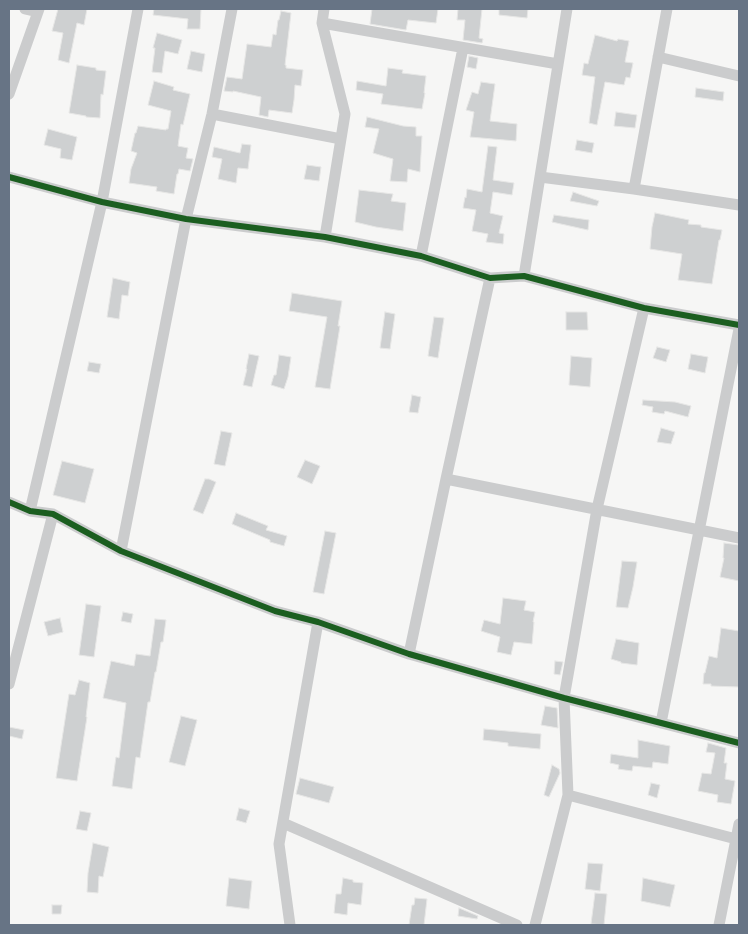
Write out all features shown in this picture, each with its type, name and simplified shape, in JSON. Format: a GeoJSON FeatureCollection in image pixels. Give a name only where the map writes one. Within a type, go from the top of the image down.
{"type":"FeatureCollection","features":[{"type":"Feature","properties":{"kind":"street"},"geometry":{"type":"LineString","coordinates":[[9,94],[38,11],[25,9]]}},
{"type":"Feature","properties":{"kind":"street"},"geometry":{"type":"LineString","coordinates":[[30,512],[102,202],[138,9]]}},
{"type":"Feature","properties":{"kind":"street"},"geometry":{"type":"LineString","coordinates":[[121,551],[186,219],[212,114],[232,9]]}},
{"type":"Feature","properties":{"kind":"street"},"geometry":{"type":"LineString","coordinates":[[324,9],[322,23],[345,114],[325,237]]}},
{"type":"Feature","properties":{"kind":"street"},"geometry":{"type":"LineString","coordinates":[[524,276],[567,9]]}},
{"type":"Feature","properties":{"kind":"street"},"geometry":{"type":"LineString","coordinates":[[634,189],[667,9]]}},
{"type":"Feature","properties":{"kind":"street"},"geometry":{"type":"LineString","coordinates":[[322,23],[558,64]]}},
{"type":"Feature","properties":{"kind":"street"},"geometry":{"type":"LineString","coordinates":[[421,256],[463,48]]}},
{"type":"Feature","properties":{"kind":"street"},"geometry":{"type":"LineString","coordinates":[[658,57],[739,76]]}},
{"type":"Feature","properties":{"kind":"street"},"geometry":{"type":"LineString","coordinates":[[212,114],[341,139]]}},
{"type":"Feature","properties":{"kind":"street"},"geometry":{"type":"LineString","coordinates":[[9,177],[102,202],[186,219],[325,237],[421,256],[490,278],[524,276],[644,308],[739,327],[661,723]]}},
{"type":"Feature","properties":{"kind":"street"},"geometry":{"type":"LineString","coordinates":[[540,177],[739,205]]}},
{"type":"Feature","properties":{"kind":"street"},"geometry":{"type":"LineString","coordinates":[[409,654],[490,278]]}},
{"type":"Feature","properties":{"kind":"street"},"geometry":{"type":"LineString","coordinates":[[535,925],[568,795],[564,698],[597,510],[644,308]]}},
{"type":"Feature","properties":{"kind":"street"},"geometry":{"type":"LineString","coordinates":[[446,479],[739,538]]}},
{"type":"Feature","properties":{"kind":"street"},"geometry":{"type":"LineString","coordinates":[[9,502],[30,512],[54,514],[121,551],[275,611],[318,622],[409,654],[564,698],[739,743]]}},
{"type":"Feature","properties":{"kind":"street"},"geometry":{"type":"LineString","coordinates":[[9,684],[54,514]]}},
{"type":"Feature","properties":{"kind":"street"},"geometry":{"type":"LineString","coordinates":[[290,925],[279,844],[318,622]]}},
{"type":"Feature","properties":{"kind":"street"},"geometry":{"type":"LineString","coordinates":[[568,795],[736,839]]}},
{"type":"Feature","properties":{"kind":"street"},"geometry":{"type":"LineString","coordinates":[[283,823],[517,925]]}},
{"type":"Feature","properties":{"kind":"street"},"geometry":{"type":"LineString","coordinates":[[719,925],[739,824]]}},
{"type":"Feature","properties":{"kind":"building"},"geometry":{"type":"Polygon","coordinates":[[[58,9],[87,9],[84,25],[77,23],[69,63],[58,60],[63,33],[52,31],[58,9]]]}},
{"type":"Feature","properties":{"kind":"building"},"geometry":{"type":"Polygon","coordinates":[[[154,9],[201,9],[200,29],[187,29],[188,19],[153,15],[154,9]]]}},
{"type":"Feature","properties":{"kind":"building"},"geometry":{"type":"Polygon","coordinates":[[[372,9],[438,9],[436,23],[408,20],[406,30],[370,24],[372,9]]]}},
{"type":"Feature","properties":{"kind":"building"},"geometry":{"type":"Polygon","coordinates":[[[458,9],[482,9],[479,38],[483,39],[482,43],[463,40],[465,20],[457,20],[458,9]]]}},
{"type":"Feature","properties":{"kind":"building"},"geometry":{"type":"Polygon","coordinates":[[[499,9],[528,9],[527,18],[499,15],[499,9]]]}},
{"type":"Feature","properties":{"kind":"building"},"geometry":{"type":"Polygon","coordinates":[[[281,11],[291,13],[286,68],[303,70],[301,86],[295,85],[292,113],[269,110],[268,117],[259,115],[261,97],[224,91],[227,77],[242,79],[247,44],[271,47],[273,34],[276,35],[281,11]]]}},
{"type":"Feature","properties":{"kind":"building"},"geometry":{"type":"Polygon","coordinates":[[[157,33],[182,40],[178,54],[165,51],[162,73],[152,72],[155,48],[153,48],[157,33]]]}},
{"type":"Feature","properties":{"kind":"building"},"geometry":{"type":"Polygon","coordinates":[[[595,35],[617,41],[618,39],[629,41],[625,62],[633,63],[630,78],[626,77],[624,85],[605,82],[597,125],[589,123],[595,77],[582,75],[584,63],[588,64],[595,35]]]}},
{"type":"Feature","properties":{"kind":"building"},"geometry":{"type":"Polygon","coordinates":[[[191,51],[205,54],[202,72],[187,69],[191,51]]]}},
{"type":"Feature","properties":{"kind":"building"},"geometry":{"type":"Polygon","coordinates":[[[469,56],[478,58],[476,69],[467,67],[469,56]]]}},
{"type":"Feature","properties":{"kind":"building"},"geometry":{"type":"Polygon","coordinates":[[[77,65],[106,71],[103,95],[101,94],[100,118],[69,113],[77,65]]]}},
{"type":"Feature","properties":{"kind":"building"},"geometry":{"type":"Polygon","coordinates":[[[388,68],[403,70],[402,73],[426,76],[422,109],[381,104],[383,94],[356,90],[357,81],[386,86],[388,68]]]}},
{"type":"Feature","properties":{"kind":"building"},"geometry":{"type":"Polygon","coordinates":[[[154,81],[174,87],[173,90],[190,94],[183,125],[181,124],[178,146],[188,148],[186,158],[193,159],[190,171],[179,169],[174,194],[156,191],[157,187],[129,183],[131,169],[137,153],[131,151],[138,126],[168,129],[171,111],[148,105],[154,81]]]}},
{"type":"Feature","properties":{"kind":"building"},"geometry":{"type":"Polygon","coordinates":[[[481,82],[495,84],[490,121],[517,124],[516,141],[470,137],[474,112],[466,110],[472,92],[478,94],[481,82]]]}},
{"type":"Feature","properties":{"kind":"building"},"geometry":{"type":"Polygon","coordinates":[[[696,88],[724,92],[723,101],[695,97],[696,88]]]}},
{"type":"Feature","properties":{"kind":"building"},"geometry":{"type":"Polygon","coordinates":[[[616,112],[637,115],[635,128],[614,126],[616,112]]]}},
{"type":"Feature","properties":{"kind":"building"},"geometry":{"type":"Polygon","coordinates":[[[367,117],[403,126],[416,127],[416,136],[422,136],[420,172],[408,169],[407,182],[390,181],[393,159],[373,153],[379,129],[365,127],[367,117]]]}},
{"type":"Feature","properties":{"kind":"building"},"geometry":{"type":"Polygon","coordinates":[[[48,129],[77,137],[72,160],[60,158],[61,149],[44,145],[48,129]]]}},
{"type":"Feature","properties":{"kind":"building"},"geometry":{"type":"Polygon","coordinates":[[[577,140],[594,143],[592,153],[575,150],[577,140]]]}},
{"type":"Feature","properties":{"kind":"building"},"geometry":{"type":"Polygon","coordinates":[[[242,144],[251,145],[248,169],[238,168],[236,183],[218,179],[222,159],[212,157],[214,147],[240,153],[242,144]]]}},
{"type":"Feature","properties":{"kind":"building"},"geometry":{"type":"Polygon","coordinates":[[[488,146],[497,147],[493,180],[514,183],[512,195],[493,192],[490,213],[503,216],[499,233],[504,234],[503,244],[486,242],[488,234],[472,231],[476,210],[463,208],[467,189],[482,192],[488,146]]]}},
{"type":"Feature","properties":{"kind":"building"},"geometry":{"type":"Polygon","coordinates":[[[307,165],[321,167],[319,181],[304,179],[307,165]]]}},
{"type":"Feature","properties":{"kind":"building"},"geometry":{"type":"Polygon","coordinates":[[[359,190],[393,194],[391,201],[406,203],[403,231],[355,222],[359,190]]]}},
{"type":"Feature","properties":{"kind":"building"},"geometry":{"type":"Polygon","coordinates":[[[573,192],[599,201],[597,206],[570,201],[573,192]]]}},
{"type":"Feature","properties":{"kind":"building"},"geometry":{"type":"Polygon","coordinates":[[[655,213],[689,220],[688,224],[722,230],[712,284],[678,280],[682,254],[650,249],[655,213]]]}},
{"type":"Feature","properties":{"kind":"building"},"geometry":{"type":"Polygon","coordinates":[[[554,215],[589,220],[588,230],[552,222],[554,215]]]}},
{"type":"Feature","properties":{"kind":"building"},"geometry":{"type":"Polygon","coordinates":[[[113,278],[130,282],[128,296],[122,295],[119,319],[107,317],[113,278]]]}},
{"type":"Feature","properties":{"kind":"building"},"geometry":{"type":"Polygon","coordinates":[[[292,293],[342,301],[330,389],[315,387],[327,317],[289,311],[292,293]]]}},
{"type":"Feature","properties":{"kind":"building"},"geometry":{"type":"Polygon","coordinates":[[[385,312],[395,314],[390,349],[380,348],[385,312]]]}},
{"type":"Feature","properties":{"kind":"building"},"geometry":{"type":"Polygon","coordinates":[[[566,312],[587,312],[588,330],[566,330],[566,312]]]}},
{"type":"Feature","properties":{"kind":"building"},"geometry":{"type":"Polygon","coordinates":[[[434,317],[444,318],[438,358],[428,356],[434,317]]]}},
{"type":"Feature","properties":{"kind":"building"},"geometry":{"type":"Polygon","coordinates":[[[657,347],[670,350],[666,362],[653,358],[657,347]]]}},
{"type":"Feature","properties":{"kind":"building"},"geometry":{"type":"Polygon","coordinates":[[[249,354],[259,356],[252,387],[243,385],[249,354]]]}},
{"type":"Feature","properties":{"kind":"building"},"geometry":{"type":"Polygon","coordinates":[[[691,354],[708,357],[705,373],[688,369],[691,354]]]}},
{"type":"Feature","properties":{"kind":"building"},"geometry":{"type":"Polygon","coordinates":[[[279,355],[291,357],[284,389],[271,385],[274,375],[276,375],[279,355]]]}},
{"type":"Feature","properties":{"kind":"building"},"geometry":{"type":"Polygon","coordinates":[[[571,356],[592,358],[590,387],[569,385],[571,356]]]}},
{"type":"Feature","properties":{"kind":"building"},"geometry":{"type":"Polygon","coordinates":[[[89,362],[101,364],[99,373],[87,371],[89,362]]]}},
{"type":"Feature","properties":{"kind":"building"},"geometry":{"type":"Polygon","coordinates":[[[412,395],[421,397],[418,413],[409,412],[412,395]]]}},
{"type":"Feature","properties":{"kind":"building"},"geometry":{"type":"Polygon","coordinates":[[[643,400],[675,402],[691,406],[688,417],[665,411],[664,414],[652,412],[653,407],[642,405],[643,400]]]}},
{"type":"Feature","properties":{"kind":"building"},"geometry":{"type":"Polygon","coordinates":[[[661,428],[675,432],[671,444],[657,442],[661,428]]]}},
{"type":"Feature","properties":{"kind":"building"},"geometry":{"type":"Polygon","coordinates":[[[221,431],[232,433],[225,466],[214,464],[221,431]]]}},
{"type":"Feature","properties":{"kind":"building"},"geometry":{"type":"Polygon","coordinates":[[[305,460],[320,466],[312,484],[297,477],[305,460]]]}},
{"type":"Feature","properties":{"kind":"building"},"geometry":{"type":"Polygon","coordinates":[[[62,461],[94,469],[85,503],[53,495],[62,461]]]}},
{"type":"Feature","properties":{"kind":"building"},"geometry":{"type":"Polygon","coordinates":[[[205,479],[216,482],[203,514],[193,510],[205,479]]]}},
{"type":"Feature","properties":{"kind":"building"},"geometry":{"type":"Polygon","coordinates":[[[236,513],[268,526],[266,530],[287,536],[284,546],[270,542],[270,540],[232,524],[236,513]]]}},
{"type":"Feature","properties":{"kind":"building"},"geometry":{"type":"Polygon","coordinates":[[[325,531],[336,533],[324,594],[313,592],[325,531]]]}},
{"type":"Feature","properties":{"kind":"building"},"geometry":{"type":"Polygon","coordinates":[[[724,543],[739,545],[739,581],[720,577],[724,558],[724,543]]]}},
{"type":"Feature","properties":{"kind":"building"},"geometry":{"type":"Polygon","coordinates":[[[622,561],[637,562],[628,608],[616,607],[622,561]]]}},
{"type":"Feature","properties":{"kind":"building"},"geometry":{"type":"Polygon","coordinates":[[[503,598],[526,601],[524,610],[535,612],[532,644],[514,642],[511,655],[497,652],[500,637],[481,631],[484,620],[500,624],[503,598]]]}},
{"type":"Feature","properties":{"kind":"building"},"geometry":{"type":"Polygon","coordinates":[[[86,604],[101,606],[94,657],[79,655],[86,604]]]}},
{"type":"Feature","properties":{"kind":"building"},"geometry":{"type":"Polygon","coordinates":[[[123,612],[133,614],[131,623],[121,621],[123,612]]]}},
{"type":"Feature","properties":{"kind":"building"},"geometry":{"type":"Polygon","coordinates":[[[60,618],[63,632],[48,636],[44,622],[60,618]]]}},
{"type":"Feature","properties":{"kind":"building"},"geometry":{"type":"Polygon","coordinates":[[[155,619],[166,620],[150,702],[148,702],[140,758],[136,757],[132,789],[112,786],[116,757],[119,758],[126,703],[103,698],[111,661],[134,666],[136,654],[150,656],[155,619]]]}},
{"type":"Feature","properties":{"kind":"building"},"geometry":{"type":"Polygon","coordinates":[[[721,628],[739,631],[739,687],[703,684],[709,656],[717,658],[721,628]]]}},
{"type":"Feature","properties":{"kind":"building"},"geometry":{"type":"Polygon","coordinates":[[[616,639],[639,643],[637,665],[621,663],[611,659],[616,639]]]}},
{"type":"Feature","properties":{"kind":"building"},"geometry":{"type":"Polygon","coordinates":[[[555,661],[563,662],[560,675],[554,674],[555,661]]]}},
{"type":"Feature","properties":{"kind":"building"},"geometry":{"type":"Polygon","coordinates":[[[79,680],[90,683],[77,781],[56,778],[69,694],[75,695],[79,680]]]}},
{"type":"Feature","properties":{"kind":"building"},"geometry":{"type":"Polygon","coordinates":[[[545,706],[557,708],[558,728],[541,725],[545,706]]]}},
{"type":"Feature","properties":{"kind":"building"},"geometry":{"type":"Polygon","coordinates":[[[181,716],[197,720],[185,766],[169,762],[181,716]]]}},
{"type":"Feature","properties":{"kind":"building"},"geometry":{"type":"Polygon","coordinates":[[[9,727],[24,730],[22,739],[9,736],[9,727]]]}},
{"type":"Feature","properties":{"kind":"building"},"geometry":{"type":"Polygon","coordinates":[[[484,729],[541,734],[540,749],[508,746],[508,743],[483,740],[484,729]]]}},
{"type":"Feature","properties":{"kind":"building"},"geometry":{"type":"Polygon","coordinates":[[[638,740],[670,746],[668,764],[653,762],[652,768],[633,766],[632,771],[618,769],[619,765],[610,763],[611,754],[638,758],[638,740]]]}},
{"type":"Feature","properties":{"kind":"building"},"geometry":{"type":"Polygon","coordinates":[[[708,743],[726,748],[724,763],[727,763],[725,779],[735,781],[731,804],[717,802],[718,795],[698,791],[702,773],[711,774],[715,753],[706,752],[708,743]]]}},
{"type":"Feature","properties":{"kind":"building"},"geometry":{"type":"Polygon","coordinates":[[[552,765],[559,769],[560,773],[549,797],[544,795],[552,765]]]}},
{"type":"Feature","properties":{"kind":"building"},"geometry":{"type":"Polygon","coordinates":[[[300,778],[334,787],[329,803],[296,794],[300,778]]]}},
{"type":"Feature","properties":{"kind":"building"},"geometry":{"type":"Polygon","coordinates":[[[651,783],[660,785],[657,798],[648,795],[651,783]]]}},
{"type":"Feature","properties":{"kind":"building"},"geometry":{"type":"Polygon","coordinates":[[[239,808],[250,811],[246,823],[236,820],[239,808]]]}},
{"type":"Feature","properties":{"kind":"building"},"geometry":{"type":"Polygon","coordinates":[[[80,811],[91,813],[87,831],[76,829],[80,811]]]}},
{"type":"Feature","properties":{"kind":"building"},"geometry":{"type":"Polygon","coordinates":[[[93,843],[109,847],[103,877],[99,876],[98,893],[87,892],[93,843]]]}},
{"type":"Feature","properties":{"kind":"building"},"geometry":{"type":"Polygon","coordinates":[[[588,863],[603,864],[600,891],[585,889],[588,863]]]}},
{"type":"Feature","properties":{"kind":"building"},"geometry":{"type":"Polygon","coordinates":[[[229,878],[252,881],[249,909],[226,906],[229,878]]]}},
{"type":"Feature","properties":{"kind":"building"},"geometry":{"type":"Polygon","coordinates":[[[343,878],[363,883],[361,905],[348,903],[347,915],[334,913],[336,894],[341,894],[343,878]]]}},
{"type":"Feature","properties":{"kind":"building"},"geometry":{"type":"Polygon","coordinates":[[[643,878],[675,885],[670,907],[641,901],[643,878]]]}},
{"type":"Feature","properties":{"kind":"building"},"geometry":{"type":"Polygon","coordinates":[[[595,893],[607,894],[604,925],[591,924],[595,893]]]}},
{"type":"Feature","properties":{"kind":"building"},"geometry":{"type":"Polygon","coordinates":[[[415,898],[427,899],[424,925],[409,925],[415,898]]]}},
{"type":"Feature","properties":{"kind":"building"},"geometry":{"type":"Polygon","coordinates":[[[52,905],[62,905],[61,914],[52,914],[52,905]]]}},
{"type":"Feature","properties":{"kind":"building"},"geometry":{"type":"Polygon","coordinates":[[[459,908],[478,916],[477,919],[458,916],[459,908]]]}},
{"type":"Feature","properties":{"kind":"cycle path"},"geometry":{"type":"LineString","coordinates":[[9,177],[102,202],[186,219],[325,237],[421,256],[490,278],[524,276],[644,308],[739,325]]}},
{"type":"Feature","properties":{"kind":"cycle path"},"geometry":{"type":"LineString","coordinates":[[9,502],[30,511],[53,514],[121,551],[275,611],[318,622],[409,654],[564,698],[739,743]]}}]}
